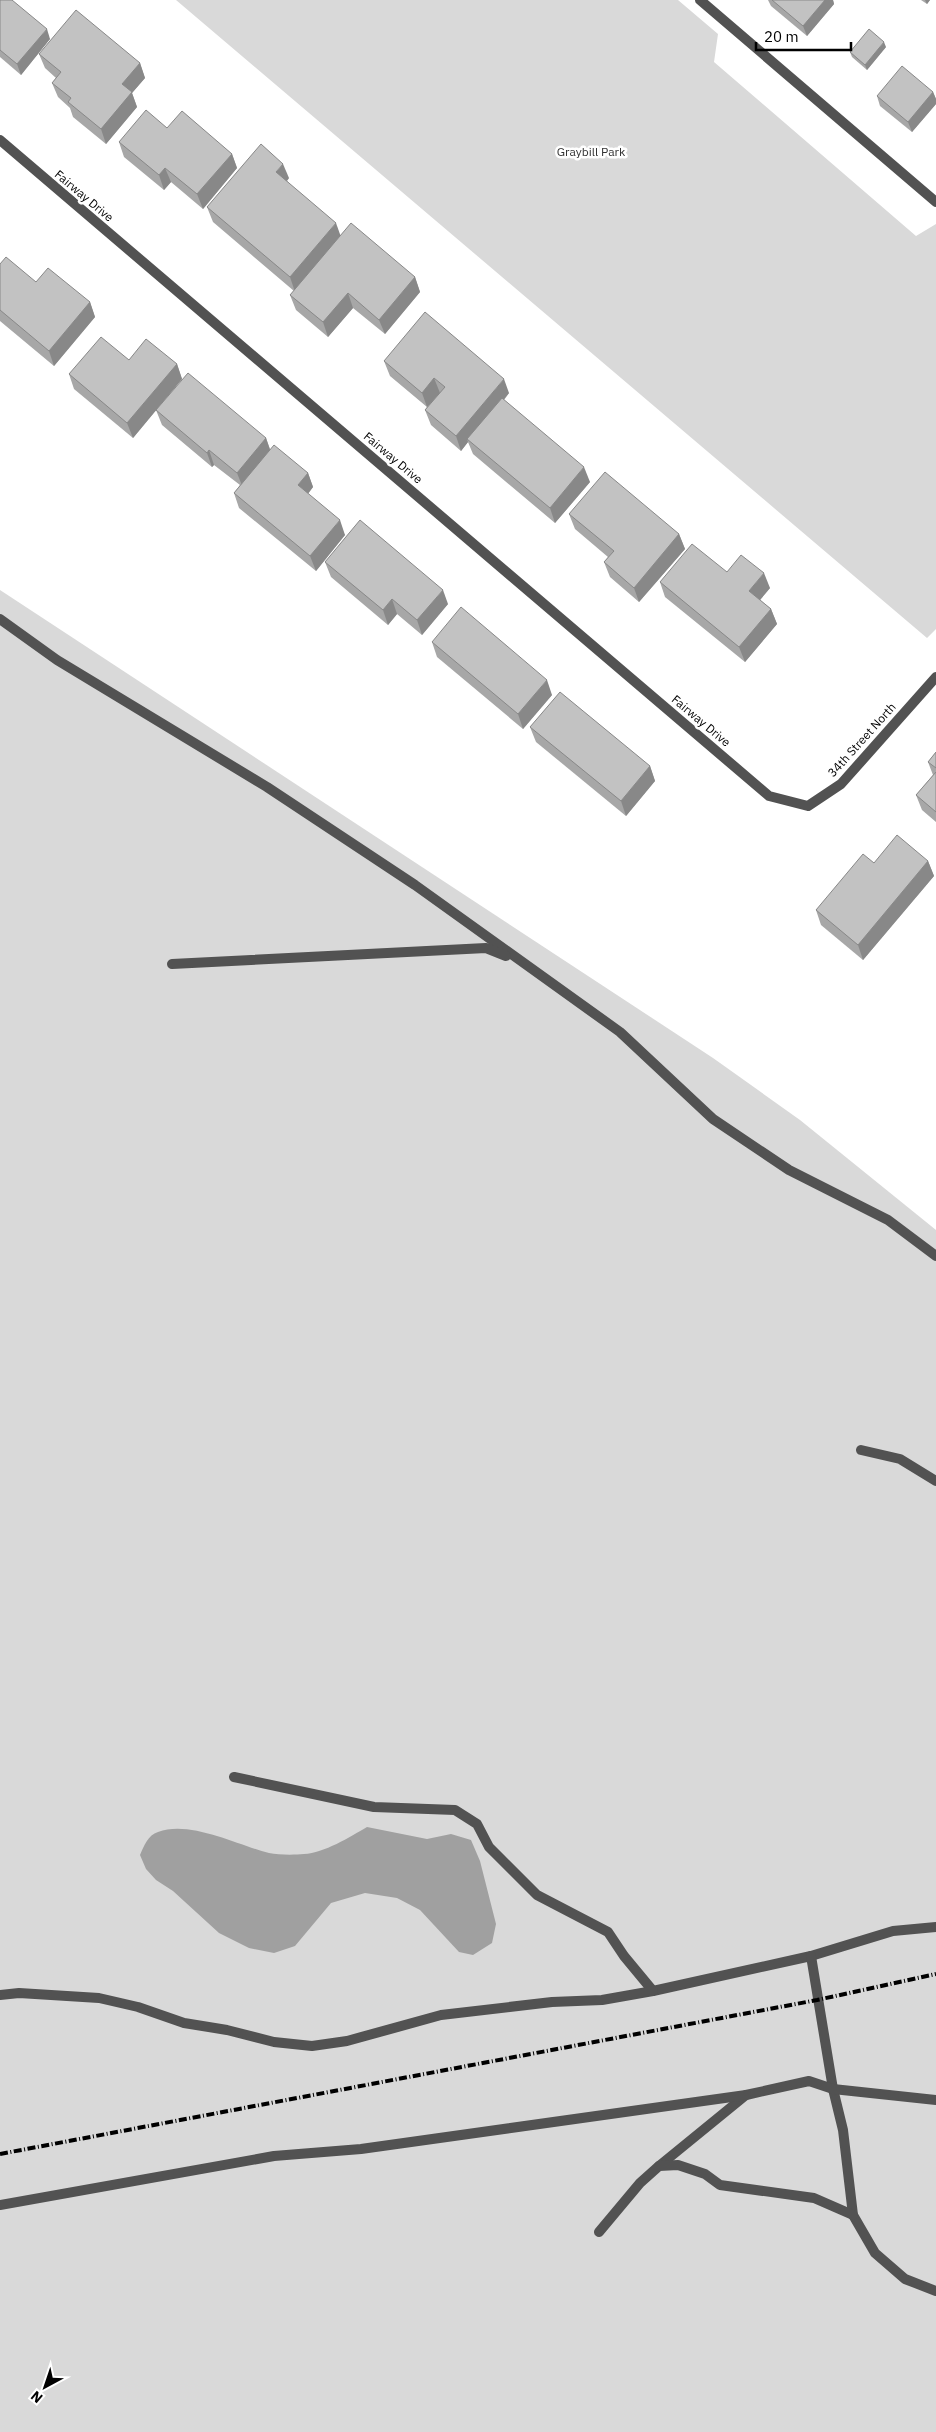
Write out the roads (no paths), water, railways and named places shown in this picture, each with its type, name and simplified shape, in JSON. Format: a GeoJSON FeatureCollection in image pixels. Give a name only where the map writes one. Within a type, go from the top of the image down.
{"type":"FeatureCollection","features":[{"type":"Feature","properties":{"kind":"street"},"geometry":{"type":"LineString","coordinates":[[700,0],[936,202]]}},
{"type":"Feature","properties":{"kind":"street","name":"Fairway Drive"},"geometry":{"type":"LineString","coordinates":[[0,140],[769,796]]}},
{"type":"Feature","properties":{"kind":"street"},"geometry":{"type":"LineString","coordinates":[[0,619],[57,660],[267,787],[390,868],[620,1032],[713,1119],[789,1170],[888,1220],[936,1256]]}},
{"type":"Feature","properties":{"kind":"street","name":"34th Street North"},"geometry":{"type":"LineString","coordinates":[[769,796],[808,806],[841,784],[936,677]]}},
{"type":"Feature","properties":{"kind":"street"},"geometry":{"type":"LineString","coordinates":[[172,964],[486,948],[517,960]]}},
{"type":"Feature","properties":{"kind":"street"},"geometry":{"type":"LineString","coordinates":[[861,1450],[900,1459],[936,1481]]}},
{"type":"Feature","properties":{"kind":"street"},"geometry":{"type":"LineString","coordinates":[[234,1777],[374,1807],[455,1810],[477,1824],[489,1847],[537,1895],[608,1932],[624,1956],[653,1991]]}},
{"type":"Feature","properties":{"kind":"street"},"geometry":{"type":"LineString","coordinates":[[0,1995],[19,1993],[99,1998],[138,2007],[184,2023],[227,2030],[274,2042],[312,2046],[347,2041],[440,2015],[552,2002],[602,2000],[653,1991],[811,1956],[893,1931],[936,1926]]}},
{"type":"Feature","properties":{"kind":"street"},"geometry":{"type":"LineString","coordinates":[[811,1956],[833,2090],[843,2130],[853,2215],[875,2253],[904,2279],[936,2291]]}},
{"type":"Feature","properties":{"kind":"street"},"geometry":{"type":"LineString","coordinates":[[0,2205],[274,2156],[361,2149],[746,2095],[809,2081],[833,2090],[936,2100]]}},
{"type":"Feature","properties":{"kind":"street"},"geometry":{"type":"LineString","coordinates":[[599,2232],[640,2184],[659,2166],[746,2095]]}},
{"type":"Feature","properties":{"kind":"street"},"geometry":{"type":"LineString","coordinates":[[659,2166],[678,2165],[705,2174],[720,2185],[814,2198],[853,2215]]}},
{"type":"Feature","properties":{"kind":"railway"},"geometry":{"type":"LineString","coordinates":[[0,2154],[817,2000],[936,1974]]}},
{"type":"Feature","properties":{"kind":"park label","name":"Graybill Park"},"geometry":{"type":"Point","coordinates":[591,152]}}]}
